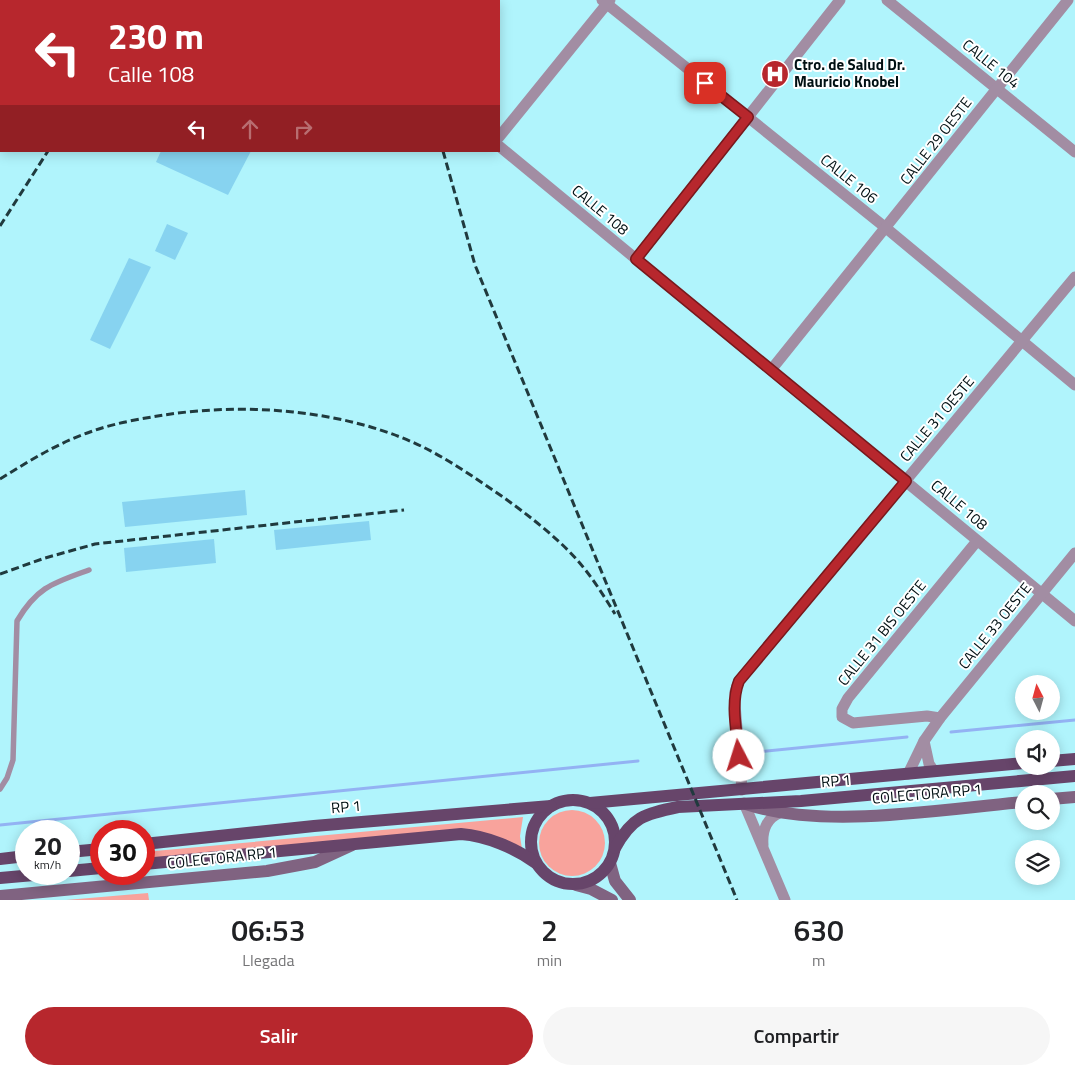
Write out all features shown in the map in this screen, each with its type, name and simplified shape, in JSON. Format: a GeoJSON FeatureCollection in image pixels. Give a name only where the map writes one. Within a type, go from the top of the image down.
{"type":"FeatureCollection","features":[{"type":"Feature","properties":{"kind":"main road"},"geometry":{"type":"LineString","coordinates":[[1060,760],[1075,759]]}},
{"type":"Feature","properties":{"kind":"main road","name":"RP 1"},"geometry":{"type":"LineString","coordinates":[[590,803],[1015,764]]}},
{"type":"Feature","properties":{"kind":"main road","name":"RP 1"},"geometry":{"type":"LineString","coordinates":[[615,848],[632,823],[653,813],[697,805],[821,799],[1075,776]]}},
{"type":"Feature","properties":{"kind":"main road"},"geometry":{"type":"LineString","coordinates":[[1060,798],[1075,797]]}},
{"type":"Feature","properties":{"kind":"main road"},"geometry":{"type":"LineString","coordinates":[[576,885],[597,878],[610,863],[615,848],[615,834],[610,821],[602,811],[590,803],[576,800],[551,806],[540,817],[533,829],[531,842],[536,863],[540,870],[550,878],[562,883],[591,889],[612,900]]}},
{"type":"Feature","properties":{"kind":"main road","name":"COLECTORA RP 1"},"geometry":{"type":"LineString","coordinates":[[744,803],[779,813],[834,815],[888,814],[1015,803]]}},
{"type":"Feature","properties":{"kind":"main road","name":"RP 1"},"geometry":{"type":"LineString","coordinates":[[155,843],[314,826],[551,806]]}},
{"type":"Feature","properties":{"kind":"main road"},"geometry":{"type":"LineString","coordinates":[[155,863],[461,834],[472,835],[512,849],[536,863]]}},
{"type":"Feature","properties":{"kind":"main road","name":"COLECTORA RP 1"},"geometry":{"type":"LineString","coordinates":[[0,896],[267,871],[315,862],[355,844]]}},
{"type":"Feature","properties":{"kind":"main road"},"geometry":{"type":"LineString","coordinates":[[0,858],[15,857]]}},
{"type":"Feature","properties":{"kind":"main road"},"geometry":{"type":"LineString","coordinates":[[610,863],[615,881],[630,900]]}},
{"type":"Feature","properties":{"kind":"main road"},"geometry":{"type":"LineString","coordinates":[[0,878],[15,877]]}},
{"type":"Feature","properties":{"kind":"street"},"geometry":{"type":"LineString","coordinates":[[636,259],[840,0]]}},
{"type":"Feature","properties":{"kind":"street","name":"CALLE 104"},"geometry":{"type":"LineString","coordinates":[[887,0],[1075,152]]}},
{"type":"Feature","properties":{"kind":"street","name":"CALLE 29 OESTE"},"geometry":{"type":"LineString","coordinates":[[771,370],[1068,0]]}},
{"type":"Feature","properties":{"kind":"street"},"geometry":{"type":"LineString","coordinates":[[500,136],[606,1]]}},
{"type":"Feature","properties":{"kind":"street","name":"CALLE 106"},"geometry":{"type":"LineString","coordinates":[[606,1],[1023,340],[1075,385]]}},
{"type":"Feature","properties":{"kind":"street","name":"CALLE 108"},"geometry":{"type":"LineString","coordinates":[[500,147],[1075,621]]}},
{"type":"Feature","properties":{"kind":"street","name":"CALLE 31 OESTE"},"geometry":{"type":"LineString","coordinates":[[742,790],[734,704],[735,692],[739,681],[1075,277]]}},
{"type":"Feature","properties":{"kind":"street","name":"CALLE 31 BIS OESTE"},"geometry":{"type":"LineString","coordinates":[[940,718],[927,716],[853,723],[842,717],[842,708],[848,698],[977,541]]}},
{"type":"Feature","properties":{"kind":"street","name":"CALLE 33 OESTE"},"geometry":{"type":"LineString","coordinates":[[908,774],[924,741],[940,718],[1075,553]]}},
{"type":"Feature","properties":{"kind":"street"},"geometry":{"type":"LineString","coordinates":[[924,741],[929,764],[934,771]]}},
{"type":"Feature","properties":{"kind":"street"},"geometry":{"type":"LineString","coordinates":[[744,803],[785,900]]}},
{"type":"Feature","properties":{"kind":"street"},"geometry":{"type":"LineString","coordinates":[[764,849],[762,835],[772,816],[779,813]]}},
{"type":"Feature","properties":{"kind":"lane"},"geometry":{"type":"LineString","coordinates":[[0,789],[7,778],[12,760],[17,622],[28,603],[49,584],[89,570]]}},
{"type":"Feature","properties":{"kind":"shaded area"},"geometry":{"type":"Polygon","coordinates":[[[572,810],[585,813],[595,820],[602,830],[605,843],[602,856],[595,866],[585,873],[572,876],[559,873],[549,866],[542,856],[539,843],[542,830],[549,820],[559,813],[572,810]]]}},
{"type":"Feature","properties":{"kind":"shaded area"},"geometry":{"type":"Polygon","coordinates":[[[523,817],[520,836],[522,849],[491,837],[155,861],[155,851],[523,817]]]}},
{"type":"Feature","properties":{"kind":"shaded area"},"geometry":{"type":"Polygon","coordinates":[[[148,893],[149,900],[66,900],[148,893]]]}},
{"type":"Feature","properties":{"kind":"building"},"geometry":{"type":"Polygon","coordinates":[[[161,152],[250,152],[228,195],[156,162],[161,152]]]}},
{"type":"Feature","properties":{"kind":"building"},"geometry":{"type":"Polygon","coordinates":[[[167,224],[188,233],[175,260],[155,251],[167,224]]]}},
{"type":"Feature","properties":{"kind":"building"},"geometry":{"type":"Polygon","coordinates":[[[129,258],[151,267],[110,349],[90,340],[129,258]]]}},
{"type":"Feature","properties":{"kind":"building"},"geometry":{"type":"Polygon","coordinates":[[[245,490],[247,515],[125,527],[122,502],[245,490]]]}},
{"type":"Feature","properties":{"kind":"building"},"geometry":{"type":"Polygon","coordinates":[[[369,521],[371,540],[276,550],[274,530],[369,521]]]}},
{"type":"Feature","properties":{"kind":"building"},"geometry":{"type":"Polygon","coordinates":[[[214,539],[216,563],[126,572],[124,548],[214,539]]]}},
{"type":"Feature","properties":{"kind":"waterway"},"geometry":{"type":"LineString","coordinates":[[951,732],[1075,720]]}},
{"type":"Feature","properties":{"kind":"waterway"},"geometry":{"type":"LineString","coordinates":[[756,752],[907,737]]}},
{"type":"Feature","properties":{"kind":"waterway"},"geometry":{"type":"LineString","coordinates":[[0,825],[638,761]]}},
{"type":"Feature","properties":{"kind":"railway"},"geometry":{"type":"LineString","coordinates":[[0,226],[47,152]]}},
{"type":"Feature","properties":{"kind":"railway"},"geometry":{"type":"LineString","coordinates":[[443,152],[475,265],[737,900]]}},
{"type":"Feature","properties":{"kind":"railway"},"geometry":{"type":"LineString","coordinates":[[0,479],[33,459],[78,436],[118,424],[164,415],[230,409],[264,410],[298,412],[365,425],[427,449],[456,466],[522,511],[570,552],[593,580],[615,614]]}},
{"type":"Feature","properties":{"kind":"railway"},"geometry":{"type":"LineString","coordinates":[[0,574],[45,558],[95,544],[404,510]]}},
{"type":"Feature","properties":{"kind":"place","name":"Ctro. de Salud Dr. Mauricio Knobel"},"geometry":{"type":"Point","coordinates":[775,74]}},
{"type":"Feature","properties":{"kind":"route"},"geometry":{"type":"LineString","coordinates":[[705,83],[748,117],[636,259],[906,481],[739,681],[735,692],[734,704],[739,756]]}}]}
